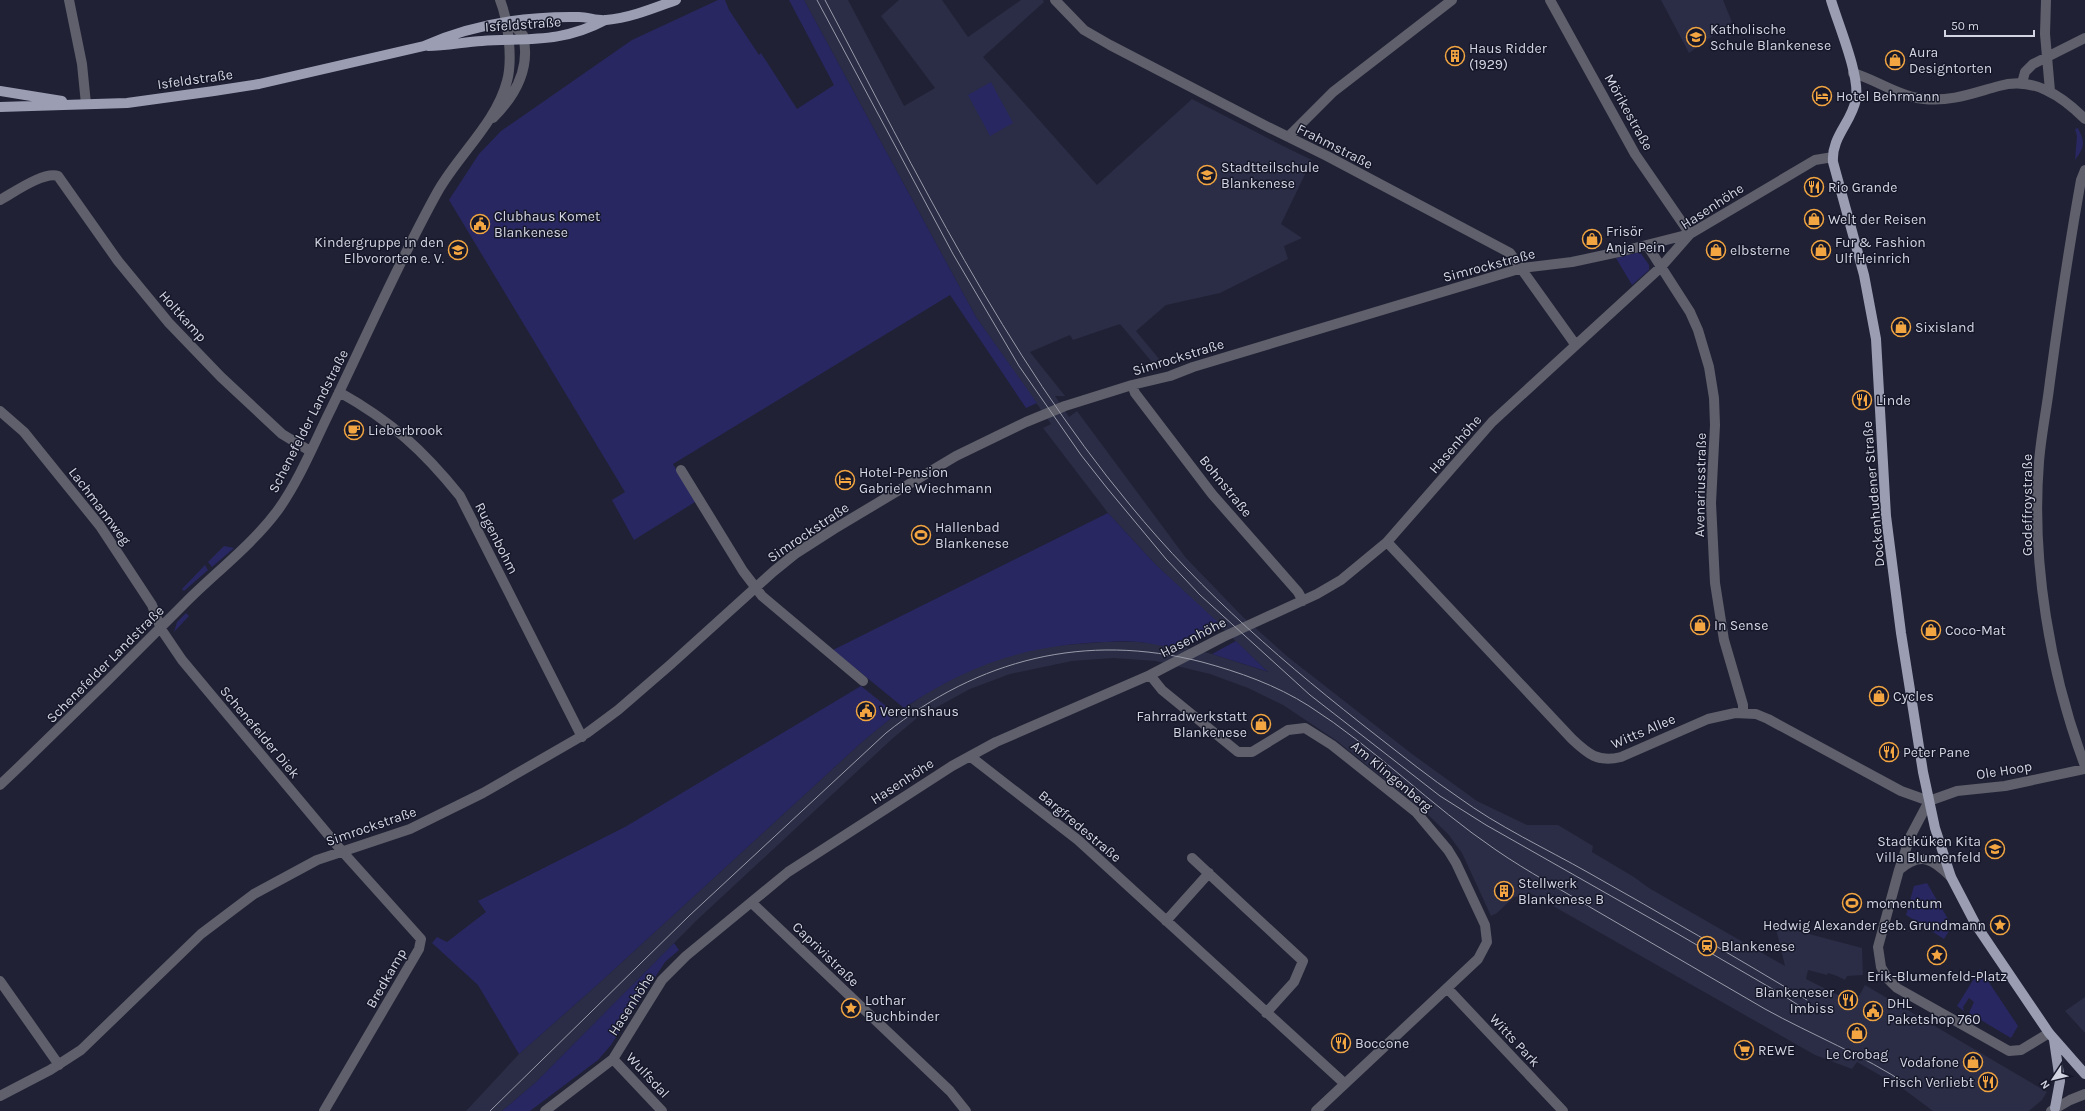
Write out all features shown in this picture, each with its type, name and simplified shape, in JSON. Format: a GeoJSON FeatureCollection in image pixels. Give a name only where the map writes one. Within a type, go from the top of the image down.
{"type":"FeatureCollection","features":[{"type":"Feature","properties":{"kind":"main road"},"geometry":{"type":"LineString","coordinates":[[605,20],[636,14],[676,0]]}},
{"type":"Feature","properties":{"kind":"main road","name":"Dockenhudener Straße"},"geometry":{"type":"LineString","coordinates":[[1831,0],[1853,73],[1856,92],[1854,105],[1848,120],[1834,144],[1833,157],[1864,275],[1876,339],[1886,516],[1901,633],[1929,801]]}},
{"type":"Feature","properties":{"kind":"main road","name":"Isfeldstraße"},"geometry":{"type":"LineString","coordinates":[[424,46],[441,38],[479,27],[506,23],[580,17],[605,20]]}},
{"type":"Feature","properties":{"kind":"main road","name":"Isfeldstraße"},"geometry":{"type":"LineString","coordinates":[[0,107],[127,103],[259,84],[424,46],[508,40],[540,40],[575,34],[605,20]]}},
{"type":"Feature","properties":{"kind":"main road","name":"Isfeldstraße"},"geometry":{"type":"LineString","coordinates":[[0,91],[86,104]]}},
{"type":"Feature","properties":{"kind":"main road"},"geometry":{"type":"LineString","coordinates":[[1929,801],[1951,877],[1976,925],[2051,1037],[2085,1074]]}},
{"type":"Feature","properties":{"kind":"main road"},"geometry":{"type":"LineString","coordinates":[[2051,1037],[2060,1081],[2053,1109]]}},
{"type":"Feature","properties":{"kind":"street"},"geometry":{"type":"LineString","coordinates":[[69,0],[82,64],[86,104]]}},
{"type":"Feature","properties":{"kind":"street","name":"Schenefelder Landstraße"},"geometry":{"type":"LineString","coordinates":[[0,785],[161,630],[185,603],[232,560],[278,510],[310,452],[438,192],[482,130],[499,101],[507,80],[509,66],[506,23],[500,0]]}},
{"type":"Feature","properties":{"kind":"street","name":"Frahmstraße"},"geometry":{"type":"LineString","coordinates":[[1055,0],[1074,21],[1094,36],[1327,156],[1510,253],[1575,344]]}},
{"type":"Feature","properties":{"kind":"street"},"geometry":{"type":"LineString","coordinates":[[1288,137],[1332,92],[1452,0]]}},
{"type":"Feature","properties":{"kind":"street","name":"Mörikestraße"},"geometry":{"type":"LineString","coordinates":[[1550,0],[1635,154],[1690,234]]}},
{"type":"Feature","properties":{"kind":"street"},"geometry":{"type":"LineString","coordinates":[[2046,0],[2045,34],[2050,91]]}},
{"type":"Feature","properties":{"kind":"street"},"geometry":{"type":"LineString","coordinates":[[506,23],[519,30],[524,40]]}},
{"type":"Feature","properties":{"kind":"street"},"geometry":{"type":"LineString","coordinates":[[2022,83],[2027,69],[2085,38]]}},
{"type":"Feature","properties":{"kind":"street","name":"Schenefelder Landstraße"},"geometry":{"type":"LineString","coordinates":[[482,130],[505,106],[518,84],[524,64],[524,40]]}},
{"type":"Feature","properties":{"kind":"street"},"geometry":{"type":"LineString","coordinates":[[1853,73],[1906,96],[1924,99],[1958,98],[1999,86],[2022,83],[2050,91],[2085,119]]}},
{"type":"Feature","properties":{"kind":"street","name":"Hasenhöhe"},"geometry":{"type":"LineString","coordinates":[[545,1111],[613,1058],[662,980],[686,956],[788,872],[952,766],[996,742],[1150,675],[1222,637],[1303,601],[1336,583],[1386,542],[1492,422],[1575,344],[1661,267],[1690,234],[1815,160],[1833,157]]}},
{"type":"Feature","properties":{"kind":"street","name":"Godeffroystraße"},"geometry":{"type":"LineString","coordinates":[[2085,170],[2081,180],[2067,258],[2039,462],[2038,532],[2044,601],[2054,657],[2070,725],[2085,766]]}},
{"type":"Feature","properties":{"kind":"street","name":"Holtkamp"},"geometry":{"type":"LineString","coordinates":[[0,200],[40,178],[54,175],[58,176],[118,261],[169,323],[220,377],[282,434],[310,452]]}},
{"type":"Feature","properties":{"kind":"street","name":"Simrockstraße"},"geometry":{"type":"LineString","coordinates":[[0,1096],[59,1065],[81,1050],[201,934],[228,912],[287,875],[317,860],[341,850],[410,829],[479,796],[582,737],[618,710],[795,554],[964,452],[1059,408],[1132,385],[1170,376],[1193,367],[1522,268],[1572,262],[1690,234]]}},
{"type":"Feature","properties":{"kind":"street"},"geometry":{"type":"LineString","coordinates":[[1647,245],[1661,267]]}},
{"type":"Feature","properties":{"kind":"street","name":"Avenariusstraße"},"geometry":{"type":"LineString","coordinates":[[1661,267],[1690,312],[1698,330],[1709,367],[1714,398],[1715,425],[1711,503],[1714,583],[1724,640],[1742,705],[1742,712]]}},
{"type":"Feature","properties":{"kind":"street","name":"Bohnstraße"},"geometry":{"type":"LineString","coordinates":[[1132,385],[1135,393],[1212,494],[1298,592],[1303,601]]}},
{"type":"Feature","properties":{"kind":"street","name":"Rugenbohm"},"geometry":{"type":"LineString","coordinates":[[339,392],[376,413],[405,435],[435,465],[460,496],[582,737]]}},
{"type":"Feature","properties":{"kind":"street","name":"Lachmannweg"},"geometry":{"type":"LineString","coordinates":[[0,410],[24,432],[100,526],[152,605],[161,630]]}},
{"type":"Feature","properties":{"kind":"street"},"geometry":{"type":"LineString","coordinates":[[680,470],[756,588],[771,603],[863,681]]}},
{"type":"Feature","properties":{"kind":"street","name":"Witts Allee"},"geometry":{"type":"LineString","coordinates":[[1386,542],[1572,739],[1595,757],[1608,760],[1621,757],[1708,719],[1742,712],[1768,718],[1901,791],[1929,801]]}},
{"type":"Feature","properties":{"kind":"street","name":"Schenefelder Diek"},"geometry":{"type":"LineString","coordinates":[[161,630],[182,660],[341,850]]}},
{"type":"Feature","properties":{"kind":"street","name":"Am Klingenberg"},"geometry":{"type":"LineString","coordinates":[[1150,675],[1162,690],[1238,752],[1252,752],[1288,730],[1305,728],[1332,745],[1420,815],[1456,863],[1486,925],[1488,935],[1482,954],[1316,1111]]}},
{"type":"Feature","properties":{"kind":"street","name":"Bargfredestraße"},"geometry":{"type":"LineString","coordinates":[[971,756],[1073,836],[1344,1083]]}},
{"type":"Feature","properties":{"kind":"street","name":"Ole Hoop"},"geometry":{"type":"LineString","coordinates":[[1929,801],[1945,794],[1957,791],[2005,786],[2085,769]]}},
{"type":"Feature","properties":{"kind":"street"},"geometry":{"type":"LineString","coordinates":[[1929,801],[1910,837],[1899,870],[1879,942],[1878,953],[1884,973],[1892,984],[1904,992],[2009,1051],[2021,1050],[2051,1037]]}},
{"type":"Feature","properties":{"kind":"street","name":"Bredkamp"},"geometry":{"type":"LineString","coordinates":[[324,1111],[419,949],[421,942],[417,933],[341,850]]}},
{"type":"Feature","properties":{"kind":"street"},"geometry":{"type":"LineString","coordinates":[[1192,858],[1303,961],[1294,982],[1266,1013]]}},
{"type":"Feature","properties":{"kind":"street"},"geometry":{"type":"LineString","coordinates":[[1899,870],[1912,861],[1926,859],[1938,865],[1951,877]]}},
{"type":"Feature","properties":{"kind":"street"},"geometry":{"type":"LineString","coordinates":[[1166,921],[1209,873]]}},
{"type":"Feature","properties":{"kind":"street","name":"Caprivistraße"},"geometry":{"type":"LineString","coordinates":[[752,903],[950,1091],[966,1111]]}},
{"type":"Feature","properties":{"kind":"street"},"geometry":{"type":"LineString","coordinates":[[0,981],[59,1065]]}},
{"type":"Feature","properties":{"kind":"street","name":"Witts Park"},"geometry":{"type":"LineString","coordinates":[[1447,988],[1563,1111]]}},
{"type":"Feature","properties":{"kind":"street","name":"Wulfsdal"},"geometry":{"type":"LineString","coordinates":[[613,1058],[662,1111]]}},
{"type":"Feature","properties":{"kind":"street"},"geometry":{"type":"LineString","coordinates":[[2053,1109],[2085,1094]]}},
{"type":"Feature","properties":{"kind":"shaded area"},"geometry":{"type":"Polygon","coordinates":[[[718,0],[725,0],[729,10],[759,55],[761,53],[797,109],[834,85],[789,0],[804,0],[976,317],[1037,403],[1026,408],[950,295],[673,464],[695,502],[634,540],[612,500],[625,492],[449,200],[479,154],[501,131],[632,40],[718,0]]]}},
{"type":"Feature","properties":{"kind":"shaded area"},"geometry":{"type":"Polygon","coordinates":[[[804,0],[848,0],[904,106],[935,88],[881,16],[899,0],[942,0],[968,37],[1021,0],[1043,0],[1044,2],[983,57],[1097,185],[1192,99],[1312,160],[1281,224],[1302,238],[1284,246],[1288,259],[1220,293],[1166,305],[1136,331],[1165,366],[1157,368],[1120,324],[1073,340],[1070,335],[1030,352],[1065,396],[1055,396],[1069,417],[1077,411],[1186,558],[1243,617],[1288,657],[1412,754],[1477,801],[1527,825],[1558,825],[1593,846],[1592,852],[1634,877],[1649,888],[1785,966],[1775,925],[1862,948],[1863,975],[1847,976],[1845,980],[1828,973],[1827,975],[1808,970],[1806,979],[1840,996],[1844,991],[1858,998],[1865,985],[2047,1092],[2042,1100],[2029,1111],[1933,1111],[1902,1088],[1857,1062],[1852,1069],[1815,1055],[1532,894],[1514,897],[1497,913],[1491,916],[1462,853],[1448,834],[1425,812],[1337,741],[1283,705],[1248,688],[1210,674],[1156,661],[1113,658],[1072,661],[1010,674],[970,689],[917,718],[892,739],[697,920],[536,1082],[502,1111],[466,1111],[519,1054],[596,986],[862,742],[896,714],[930,691],[967,671],[1012,654],[1053,646],[1105,642],[1138,642],[1179,646],[1212,654],[1268,672],[1155,564],[1108,513],[1043,428],[1051,424],[976,317],[804,0]]]}},
{"type":"Feature","properties":{"kind":"shaded area","name":"Katholische Schule Blankenese"},"geometry":{"type":"Polygon","coordinates":[[[1661,0],[1723,0],[1732,22],[1689,53],[1661,0]]]}},
{"type":"Feature","properties":{"kind":"shaded area"},"geometry":{"type":"Polygon","coordinates":[[[991,82],[1013,123],[990,136],[968,95],[991,82]]]}},
{"type":"Feature","properties":{"kind":"shaded area"},"geometry":{"type":"Polygon","coordinates":[[[2078,128],[2083,144],[2081,151],[2075,160],[2077,136],[2075,129],[2078,128]]]}},
{"type":"Feature","properties":{"kind":"shaded area"},"geometry":{"type":"Polygon","coordinates":[[[1640,252],[1649,265],[1649,270],[1632,285],[1616,258],[1640,252]]]}},
{"type":"Feature","properties":{"kind":"shaded area"},"geometry":{"type":"Polygon","coordinates":[[[1108,513],[1155,564],[1223,627],[1194,641],[1178,646],[1114,641],[1050,647],[1024,653],[976,669],[952,680],[904,708],[833,650],[1108,513]]]}},
{"type":"Feature","properties":{"kind":"shaded area"},"geometry":{"type":"Polygon","coordinates":[[[224,546],[234,548],[212,567],[208,562],[224,546]]]}},
{"type":"Feature","properties":{"kind":"shaded area"},"geometry":{"type":"Polygon","coordinates":[[[205,565],[208,570],[184,591],[182,589],[205,565]]]}},
{"type":"Feature","properties":{"kind":"shaded area"},"geometry":{"type":"Polygon","coordinates":[[[186,613],[189,616],[174,632],[177,622],[186,613]]]}},
{"type":"Feature","properties":{"kind":"shaded area"},"geometry":{"type":"Polygon","coordinates":[[[1236,641],[1268,672],[1212,654],[1236,641]]]}},
{"type":"Feature","properties":{"kind":"shaded area"},"geometry":{"type":"Polygon","coordinates":[[[861,686],[896,714],[862,742],[596,986],[519,1054],[478,985],[432,943],[437,937],[447,942],[486,912],[478,901],[625,827],[861,686]]]}},
{"type":"Feature","properties":{"kind":"shaded area"},"geometry":{"type":"Polygon","coordinates":[[[1927,883],[1952,926],[1944,939],[1906,915],[1914,886],[1927,883]]]}},
{"type":"Feature","properties":{"kind":"shaded area"},"geometry":{"type":"Polygon","coordinates":[[[674,943],[679,950],[665,962],[611,1045],[598,1060],[530,1111],[502,1111],[536,1082],[674,943]]]}},
{"type":"Feature","properties":{"kind":"shaded area"},"geometry":{"type":"Polygon","coordinates":[[[1980,969],[2018,1026],[2011,1038],[1969,1013],[1974,1002],[1969,998],[1963,1007],[1964,1011],[1957,1006],[1980,969]]]}},
{"type":"Feature","properties":{"kind":"shaded area"},"geometry":{"type":"Polygon","coordinates":[[[2085,997],[2085,1033],[2065,1011],[2085,997]]]}},
{"type":"Feature","properties":{"kind":"tram line"},"geometry":{"type":"LineString","coordinates":[[817,0],[953,254],[1019,366],[1081,455],[1107,488],[1166,559],[1200,595],[1310,695],[1440,796],[1486,825],[1678,934],[1803,1008]]}},
{"type":"Feature","properties":{"kind":"tram line"},"geometry":{"type":"LineString","coordinates":[[825,0],[929,196],[1002,324],[1084,447],[1130,505],[1187,569],[1247,628],[1310,683],[1397,752],[1448,790],[1506,828],[1644,904],[1807,1000]]}},
{"type":"Feature","properties":{"kind":"tram line"},"geometry":{"type":"LineString","coordinates":[[490,1111],[690,915],[886,733],[921,707],[958,686],[996,670],[1035,658],[1075,652],[1116,650],[1159,653],[1202,662],[1257,680],[1296,698],[1333,722],[1472,833],[1520,866],[1765,1009],[1873,1064],[1908,1085]]}},
{"type":"Feature","properties":{"kind":"place","name":"Katholische Schule Blankenese"},"geometry":{"type":"Point","coordinates":[1696,37]}},
{"type":"Feature","properties":{"kind":"place","name":"Haus Ridder (1929)"},"geometry":{"type":"Point","coordinates":[1455,56]}},
{"type":"Feature","properties":{"kind":"place","name":"Aura Designtorten"},"geometry":{"type":"Point","coordinates":[1895,60]}},
{"type":"Feature","properties":{"kind":"place","name":"Hotel Behrmann"},"geometry":{"type":"Point","coordinates":[1822,96]}},
{"type":"Feature","properties":{"kind":"place","name":"Stadtteilschule Blankenese"},"geometry":{"type":"Point","coordinates":[1207,175]}},
{"type":"Feature","properties":{"kind":"place","name":"Rio Grande"},"geometry":{"type":"Point","coordinates":[1814,187]}},
{"type":"Feature","properties":{"kind":"place","name":"Welt der Reisen"},"geometry":{"type":"Point","coordinates":[1814,219]}},
{"type":"Feature","properties":{"kind":"place","name":"Clubhaus Komet Blankenese"},"geometry":{"type":"Point","coordinates":[480,224]}},
{"type":"Feature","properties":{"kind":"place","name":"Frisör Anja Pein"},"geometry":{"type":"Point","coordinates":[1592,239]}},
{"type":"Feature","properties":{"kind":"place","name":"Kindergruppe in den Elbvororten e. V."},"geometry":{"type":"Point","coordinates":[458,250]}},
{"type":"Feature","properties":{"kind":"place","name":"elbsterne"},"geometry":{"type":"Point","coordinates":[1716,250]}},
{"type":"Feature","properties":{"kind":"place","name":"Fur & Fashion Ulf Heinrich"},"geometry":{"type":"Point","coordinates":[1821,250]}},
{"type":"Feature","properties":{"kind":"place","name":"Sixisland"},"geometry":{"type":"Point","coordinates":[1901,327]}},
{"type":"Feature","properties":{"kind":"place","name":"Linde"},"geometry":{"type":"Point","coordinates":[1862,400]}},
{"type":"Feature","properties":{"kind":"place","name":"Lieberbrook"},"geometry":{"type":"Point","coordinates":[354,430]}},
{"type":"Feature","properties":{"kind":"place","name":"Hotel-Pension Gabriele Wiechmann"},"geometry":{"type":"Point","coordinates":[845,480]}},
{"type":"Feature","properties":{"kind":"place","name":"Hallenbad Blankenese"},"geometry":{"type":"Point","coordinates":[921,535]}},
{"type":"Feature","properties":{"kind":"place","name":"In Sense"},"geometry":{"type":"Point","coordinates":[1700,625]}},
{"type":"Feature","properties":{"kind":"place","name":"Coco-Mat"},"geometry":{"type":"Point","coordinates":[1931,630]}},
{"type":"Feature","properties":{"kind":"place","name":"Cycles"},"geometry":{"type":"Point","coordinates":[1879,696]}},
{"type":"Feature","properties":{"kind":"place","name":"Vereinshaus"},"geometry":{"type":"Point","coordinates":[866,711]}},
{"type":"Feature","properties":{"kind":"place","name":"Fahrradwerkstatt Blankenese"},"geometry":{"type":"Point","coordinates":[1261,724]}},
{"type":"Feature","properties":{"kind":"place","name":"Peter Pane"},"geometry":{"type":"Point","coordinates":[1889,752]}},
{"type":"Feature","properties":{"kind":"place","name":"Stadtküken Kita Villa Blumenfeld"},"geometry":{"type":"Point","coordinates":[1995,849]}},
{"type":"Feature","properties":{"kind":"place","name":"Stellwerk Blankenese B"},"geometry":{"type":"Point","coordinates":[1504,891]}},
{"type":"Feature","properties":{"kind":"place","name":"momentum"},"geometry":{"type":"Point","coordinates":[1852,903]}},
{"type":"Feature","properties":{"kind":"place","name":"Hedwig Alexander geb. Grundmann"},"geometry":{"type":"Point","coordinates":[2000,925]}},
{"type":"Feature","properties":{"kind":"place","name":"Blankenese"},"geometry":{"type":"Point","coordinates":[1707,946]}},
{"type":"Feature","properties":{"kind":"place","name":"Erik-Blumenfeld-Platz"},"geometry":{"type":"Point","coordinates":[1937,955]}},
{"type":"Feature","properties":{"kind":"place","name":"Blankeneser Imbiss"},"geometry":{"type":"Point","coordinates":[1848,1000]}},
{"type":"Feature","properties":{"kind":"place","name":"Lothar Buchbinder"},"geometry":{"type":"Point","coordinates":[851,1008]}},
{"type":"Feature","properties":{"kind":"place","name":"DHL Paketshop 760"},"geometry":{"type":"Point","coordinates":[1873,1011]}},
{"type":"Feature","properties":{"kind":"place","name":"Le Crobag"},"geometry":{"type":"Point","coordinates":[1857,1033]}},
{"type":"Feature","properties":{"kind":"place","name":"Boccone"},"geometry":{"type":"Point","coordinates":[1341,1043]}},
{"type":"Feature","properties":{"kind":"place","name":"REWE"},"geometry":{"type":"Point","coordinates":[1744,1050]}},
{"type":"Feature","properties":{"kind":"place","name":"Vodafone"},"geometry":{"type":"Point","coordinates":[1973,1062]}},
{"type":"Feature","properties":{"kind":"place","name":"Frisch Verliebt"},"geometry":{"type":"Point","coordinates":[1988,1082]}}]}
